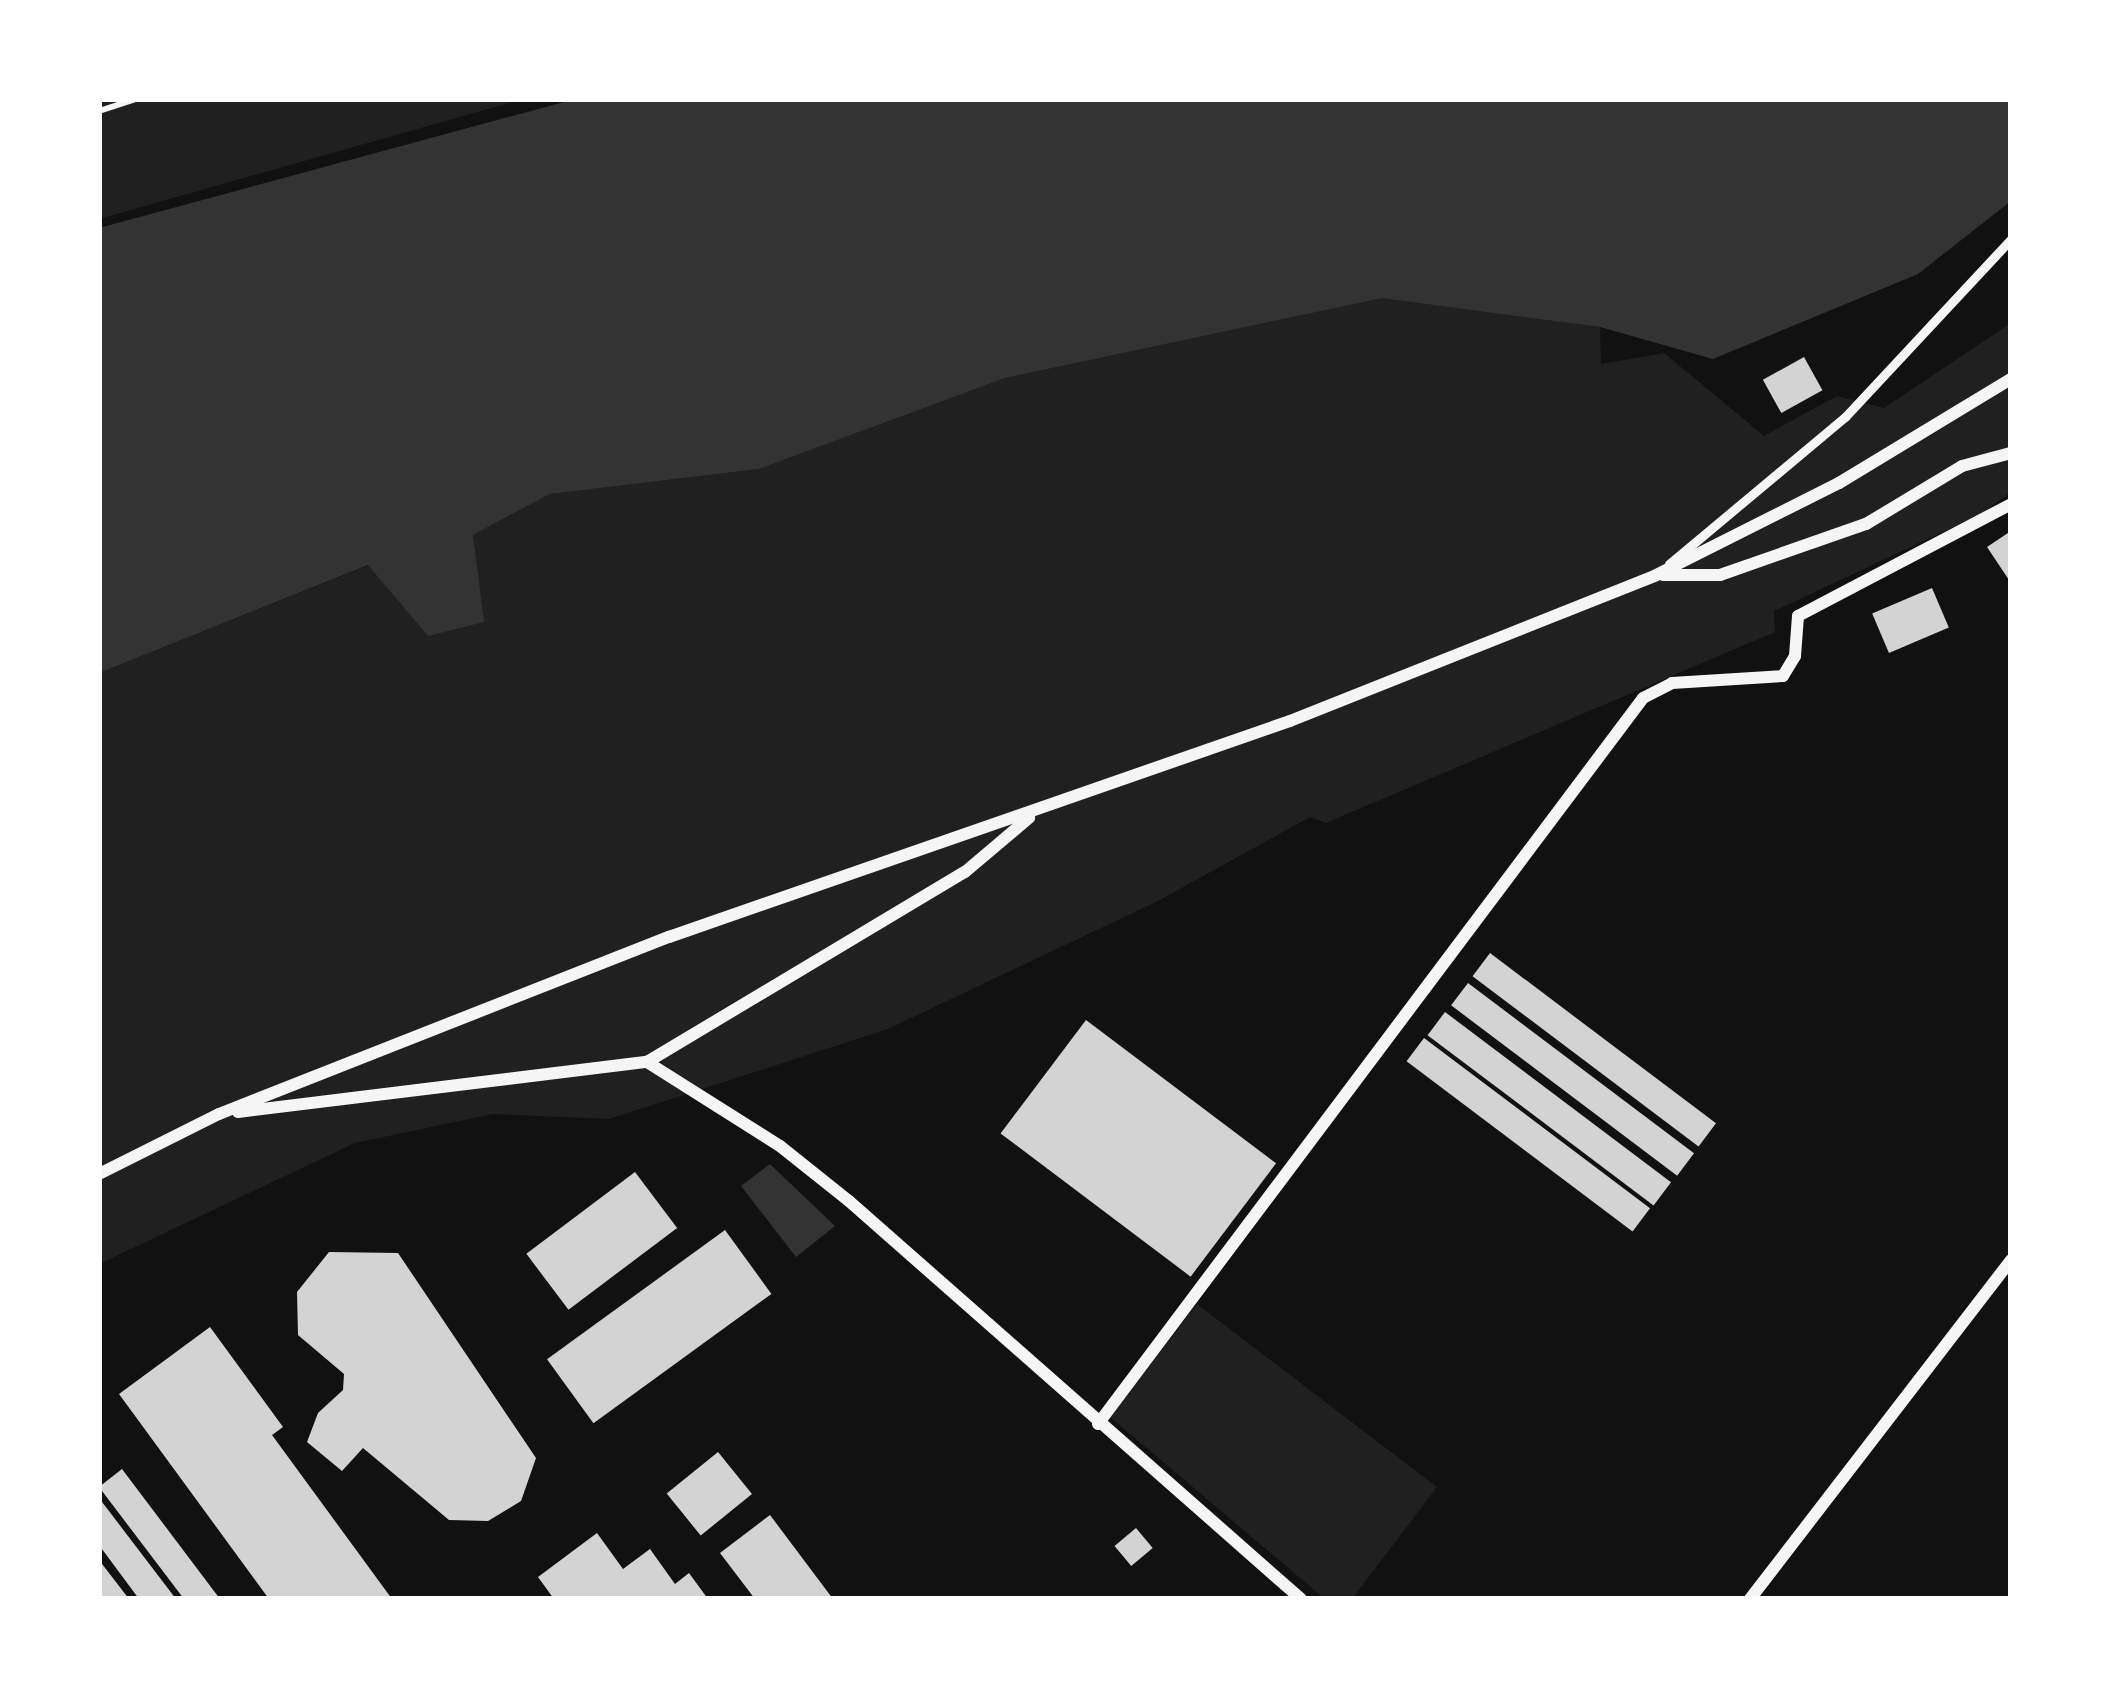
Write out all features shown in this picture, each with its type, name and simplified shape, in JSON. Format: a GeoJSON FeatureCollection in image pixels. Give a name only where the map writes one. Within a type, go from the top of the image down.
{"type":"FeatureCollection","features":[{"type":"Feature","properties":{"kind":"street"},"geometry":{"type":"LineString","coordinates":[[99,1174],[218,1114],[669,937],[1035,812],[1656,575],[1839,483],[2011,379]]}},
{"type":"Feature","properties":{"kind":"street"},"geometry":{"type":"LineString","coordinates":[[1656,575],[1720,575],[1866,524],[1962,466],[2011,453]]}},
{"type":"Feature","properties":{"kind":"street"},"geometry":{"type":"LineString","coordinates":[[1098,1424],[1643,698],[1672,683],[1783,676],[1795,656],[1798,616],[2011,504]]}},
{"type":"Feature","properties":{"kind":"street"},"geometry":{"type":"LineString","coordinates":[[218,1114],[647,1062],[965,872],[1035,812]]}},
{"type":"Feature","properties":{"kind":"street"},"geometry":{"type":"LineString","coordinates":[[647,1062],[780,1146],[849,1201],[1300,1599]]}},
{"type":"Feature","properties":{"kind":"street"},"geometry":{"type":"LineString","coordinates":[[1750,1599],[2011,1260]]}},
{"type":"Feature","properties":{"kind":"lane"},"geometry":{"type":"LineString","coordinates":[[1656,575],[1845,417],[2011,238]]}},
{"type":"Feature","properties":{"kind":"path"},"geometry":{"type":"LineString","coordinates":[[99,111],[135,99]]}},
{"type":"Feature","properties":{"kind":"shaded area"},"geometry":{"type":"Polygon","coordinates":[[[99,99],[523,99],[99,219],[99,99]]]}},
{"type":"Feature","properties":{"kind":"shaded area"},"geometry":{"type":"Polygon","coordinates":[[[575,99],[2011,99],[2011,201],[1918,274],[1713,359],[1600,327],[1382,298],[1005,378],[759,469],[550,494],[473,535],[484,622],[428,636],[368,565],[99,673],[99,228],[575,99]]]}},
{"type":"Feature","properties":{"kind":"shaded area"},"geometry":{"type":"Polygon","coordinates":[[[1382,297],[1600,327],[1601,364],[1664,353],[1764,436],[1837,396],[1884,408],[2011,323],[2011,492],[1981,514],[1774,611],[1775,632],[1326,823],[1310,817],[1158,901],[888,1029],[609,1119],[493,1114],[355,1143],[99,1264],[99,673],[369,565],[428,635],[483,622],[473,535],[550,494],[759,469],[1005,378],[1382,297]]]}},
{"type":"Feature","properties":{"kind":"shaded area"},"geometry":{"type":"Polygon","coordinates":[[[770,1164],[835,1226],[796,1257],[741,1186],[770,1164]]]}},
{"type":"Feature","properties":{"kind":"shaded area"},"geometry":{"type":"Polygon","coordinates":[[[1197,1304],[1437,1487],[1352,1599],[1325,1599],[1110,1417],[1197,1304]]]}},
{"type":"Feature","properties":{"kind":"building"},"geometry":{"type":"Polygon","coordinates":[[[1804,357],[1822,390],[1781,413],[1763,380],[1804,357]]]}},
{"type":"Feature","properties":{"kind":"building"},"geometry":{"type":"Polygon","coordinates":[[[2011,531],[2011,583],[1987,547],[2011,531]]]}},
{"type":"Feature","properties":{"kind":"building"},"geometry":{"type":"Polygon","coordinates":[[[1932,588],[1949,628],[1889,653],[1872,613],[1932,588]]]}},
{"type":"Feature","properties":{"kind":"building"},"geometry":{"type":"Polygon","coordinates":[[[1490,953],[1716,1123],[1699,1146],[1473,976],[1490,953]]]}},
{"type":"Feature","properties":{"kind":"building"},"geometry":{"type":"Polygon","coordinates":[[[1468,983],[1694,1153],[1677,1176],[1451,1005],[1468,983]]]}},
{"type":"Feature","properties":{"kind":"building"},"geometry":{"type":"Polygon","coordinates":[[[1445,1012],[1671,1182],[1654,1205],[1428,1035],[1445,1012]]]}},
{"type":"Feature","properties":{"kind":"building"},"geometry":{"type":"Polygon","coordinates":[[[1086,1020],[1276,1163],[1191,1277],[1001,1133],[1086,1020]]]}},
{"type":"Feature","properties":{"kind":"building"},"geometry":{"type":"Polygon","coordinates":[[[1424,1038],[1650,1208],[1633,1231],[1407,1061],[1424,1038]]]}},
{"type":"Feature","properties":{"kind":"building"},"geometry":{"type":"Polygon","coordinates":[[[635,1172],[677,1228],[569,1310],[526,1254],[635,1172]]]}},
{"type":"Feature","properties":{"kind":"building"},"geometry":{"type":"Polygon","coordinates":[[[725,1230],[771,1294],[593,1423],[547,1359],[725,1230]]]}},
{"type":"Feature","properties":{"kind":"building"},"geometry":{"type":"Polygon","coordinates":[[[329,1252],[398,1253],[536,1458],[521,1501],[488,1521],[449,1520],[363,1448],[342,1471],[307,1442],[318,1413],[343,1390],[344,1374],[298,1335],[297,1292],[329,1252]]]}},
{"type":"Feature","properties":{"kind":"building"},"geometry":{"type":"Polygon","coordinates":[[[210,1327],[283,1427],[272,1435],[392,1599],[269,1599],[119,1394],[210,1327]]]}},
{"type":"Feature","properties":{"kind":"building"},"geometry":{"type":"Polygon","coordinates":[[[718,1452],[752,1494],[701,1536],[667,1494],[718,1452]]]}},
{"type":"Feature","properties":{"kind":"building"},"geometry":{"type":"Polygon","coordinates":[[[122,1469],[220,1599],[184,1599],[99,1487],[122,1469]]]}},
{"type":"Feature","properties":{"kind":"building"},"geometry":{"type":"Polygon","coordinates":[[[99,1498],[176,1599],[139,1599],[99,1545],[99,1498]]]}},
{"type":"Feature","properties":{"kind":"building"},"geometry":{"type":"Polygon","coordinates":[[[770,1515],[833,1599],[755,1599],[720,1553],[770,1515]]]}},
{"type":"Feature","properties":{"kind":"building"},"geometry":{"type":"Polygon","coordinates":[[[1136,1528],[1153,1548],[1131,1566],[1115,1546],[1136,1528]]]}},
{"type":"Feature","properties":{"kind":"building"},"geometry":{"type":"Polygon","coordinates":[[[597,1533],[623,1569],[650,1549],[675,1584],[689,1573],[708,1599],[554,1599],[538,1577],[597,1533]]]}},
{"type":"Feature","properties":{"kind":"building"},"geometry":{"type":"Polygon","coordinates":[[[99,1560],[129,1599],[99,1599],[99,1560]]]}}]}
